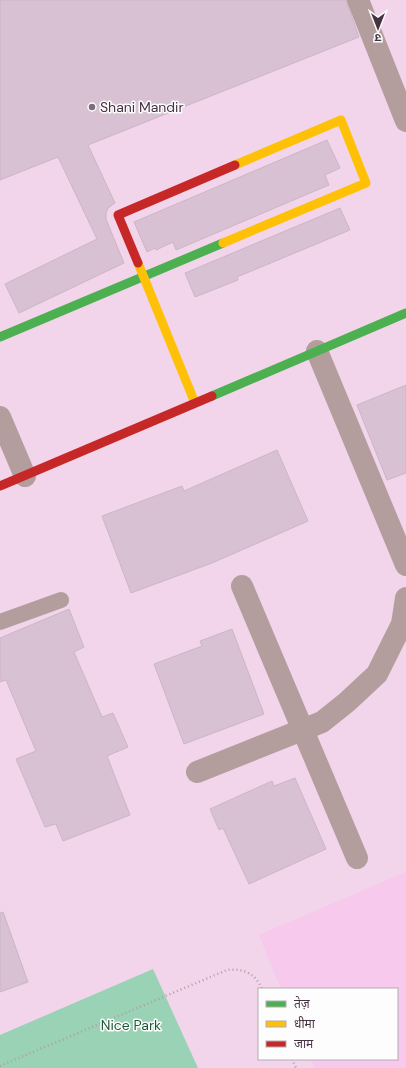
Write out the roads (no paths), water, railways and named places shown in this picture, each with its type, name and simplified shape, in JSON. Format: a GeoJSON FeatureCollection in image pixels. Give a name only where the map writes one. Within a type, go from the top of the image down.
{"type":"FeatureCollection","features":[{"type":"Feature","properties":{"kind":"street"},"geometry":{"type":"LineString","coordinates":[[358,0],[406,121]]}},
{"type":"Feature","properties":{"kind":"street"},"geometry":{"type":"LineString","coordinates":[[0,337],[144,277],[366,184],[341,120],[118,215],[144,277],[195,403]]}},
{"type":"Feature","properties":{"kind":"street"},"geometry":{"type":"LineString","coordinates":[[0,486],[406,313]]}},
{"type":"Feature","properties":{"kind":"street"},"geometry":{"type":"LineString","coordinates":[[317,351],[406,565]]}},
{"type":"Feature","properties":{"kind":"street"},"geometry":{"type":"LineString","coordinates":[[0,418],[25,476]]}},
{"type":"Feature","properties":{"kind":"street"},"geometry":{"type":"LineString","coordinates":[[242,586],[357,858]]}},
{"type":"Feature","properties":{"kind":"street"},"geometry":{"type":"LineString","coordinates":[[197,772],[322,722],[347,702],[377,674],[402,624],[406,598]]}},
{"type":"Feature","properties":{"kind":"lane"},"geometry":{"type":"LineString","coordinates":[[0,621],[61,600]]}},
{"type":"Feature","properties":{"kind":"place","name":"Shani Mandir"},"geometry":{"type":"Point","coordinates":[92,107]}},
{"type":"Feature","properties":{"kind":"park label","name":"Nice Park"},"geometry":{"type":"Point","coordinates":[131,1025]}}]}
